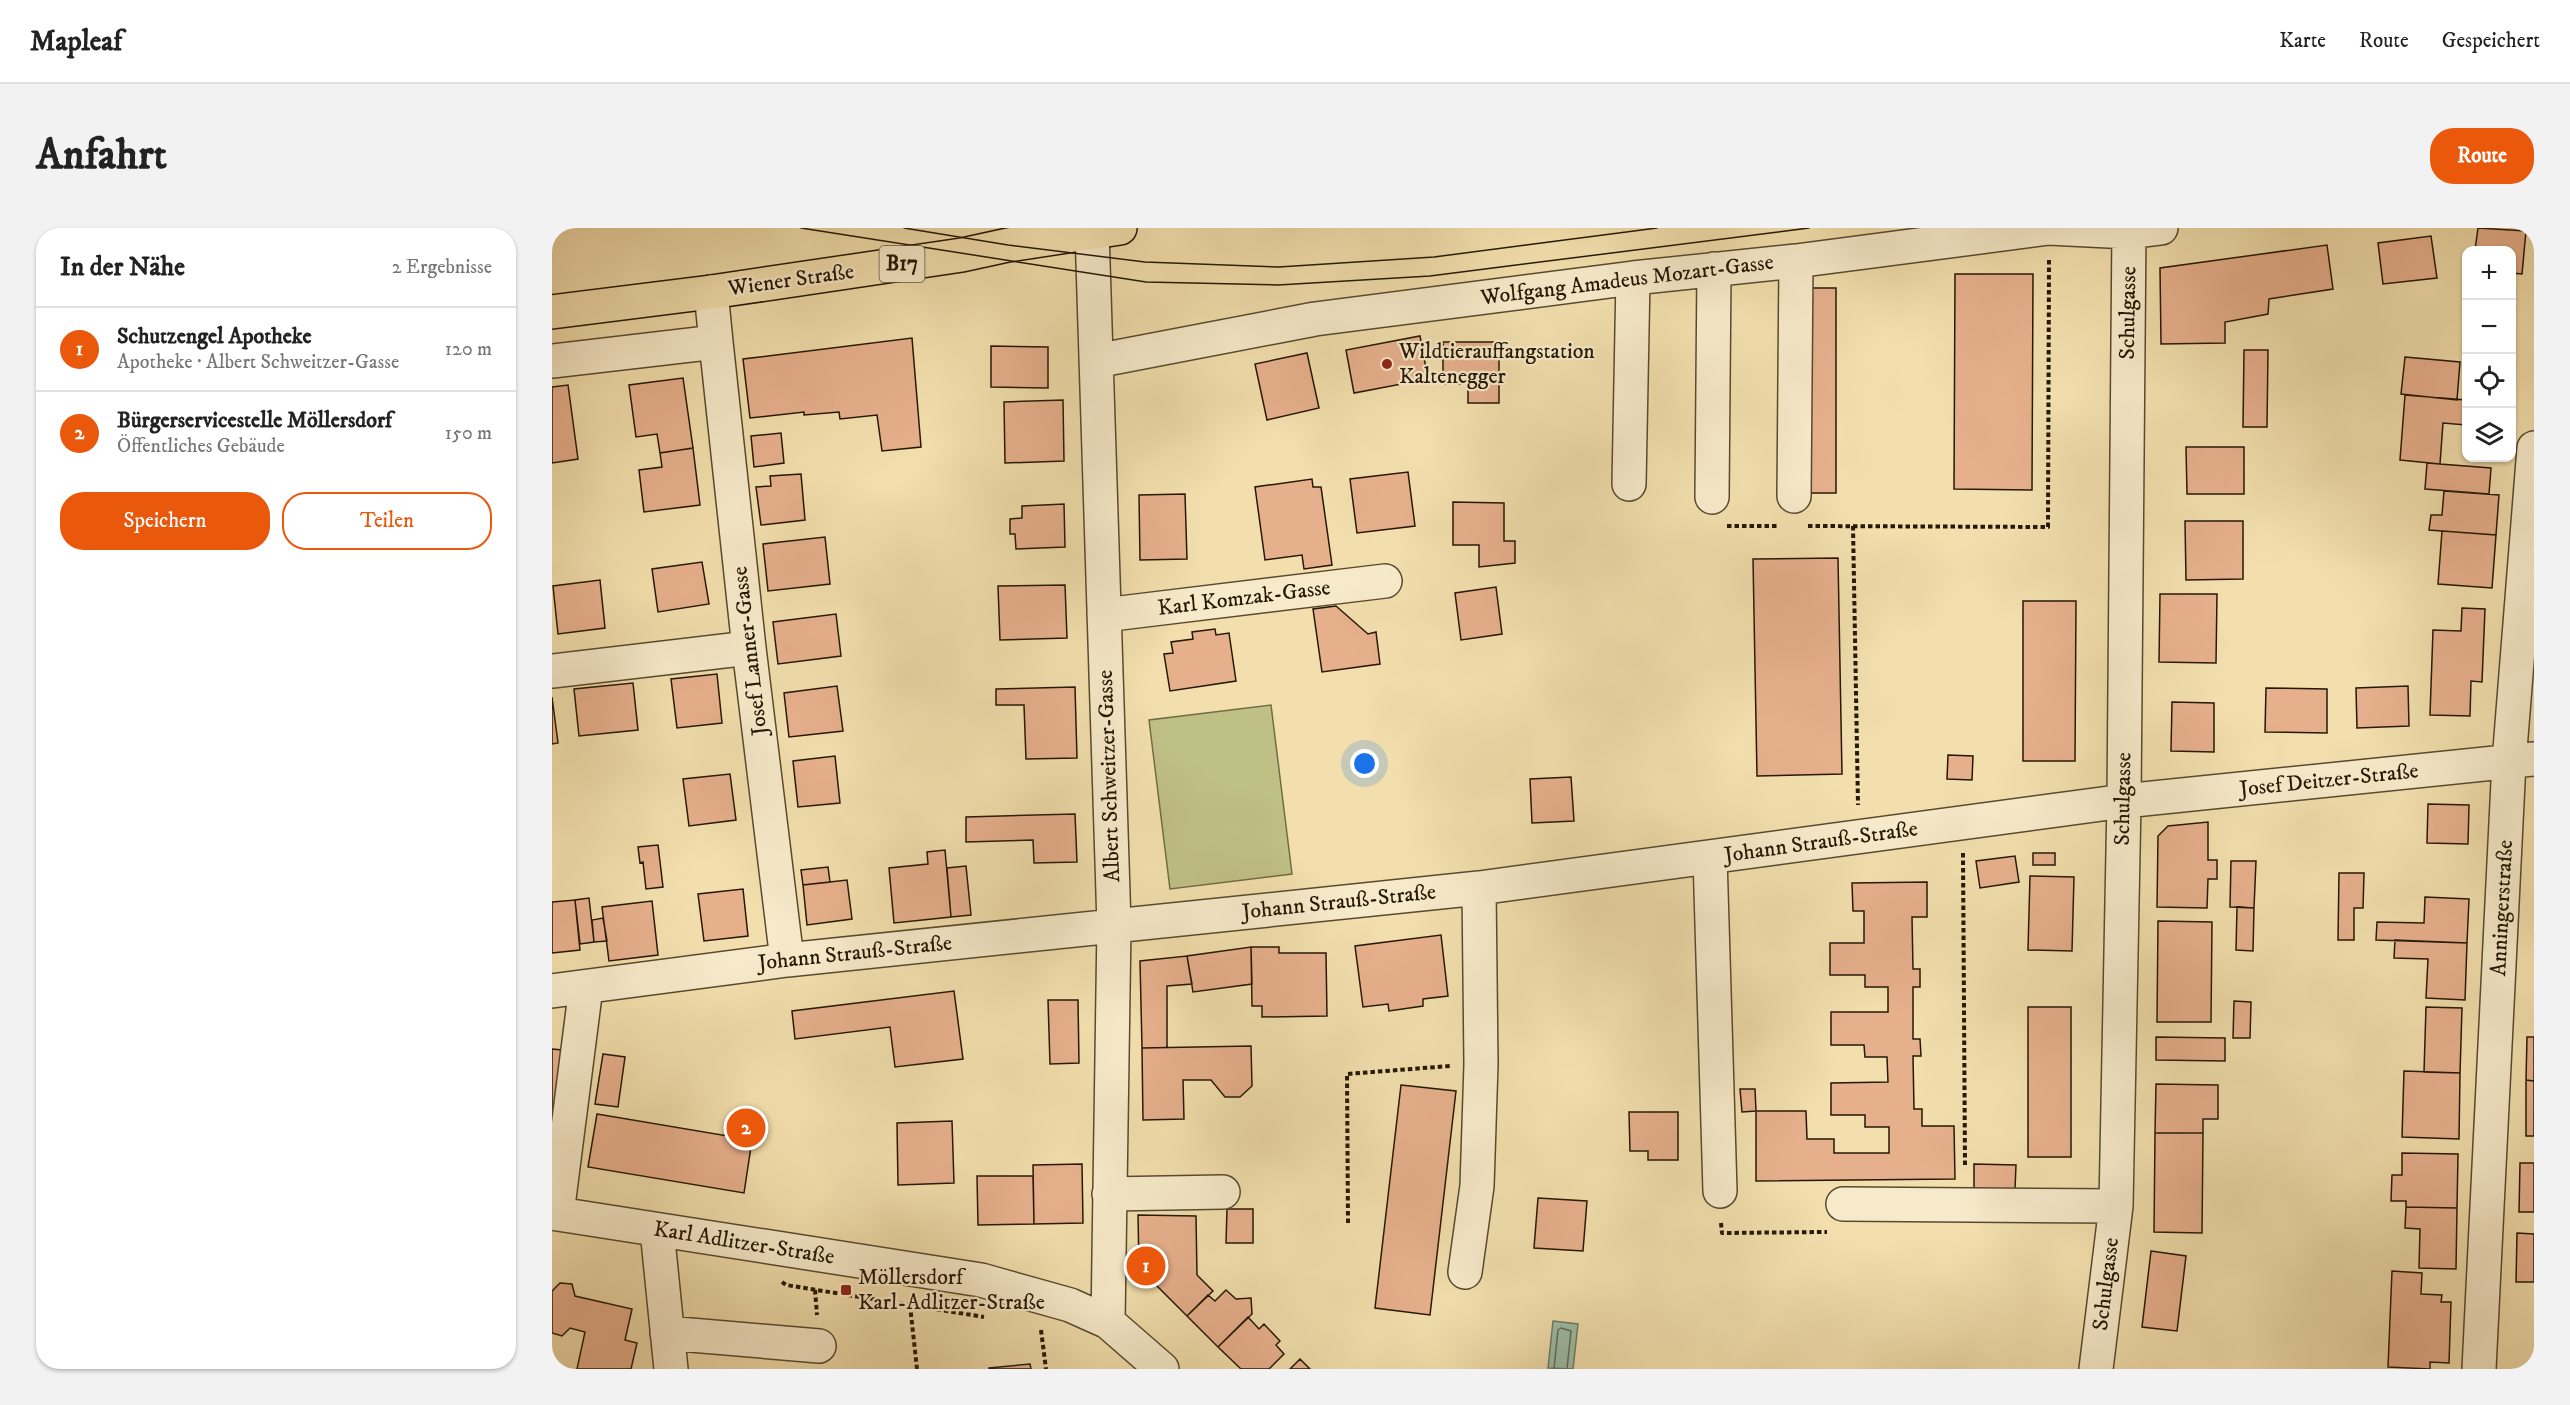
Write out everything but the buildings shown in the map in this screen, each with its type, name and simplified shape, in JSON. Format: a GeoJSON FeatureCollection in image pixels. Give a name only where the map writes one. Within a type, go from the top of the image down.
{"type":"FeatureCollection","features":[{"type":"Feature","properties":{"kind":"main road","name":"Wiener Straße"},"geometry":{"type":"LineString","coordinates":[[552,312],[711,292],[962,255],[1106,230]]}},
{"type":"Feature","properties":{"kind":"street","name":"Wolfgang Amadeus Mozart-Gasse"},"geometry":{"type":"LineString","coordinates":[[1095,361],[1315,319],[1633,278],[1796,261],[2049,228],[2129,230],[2161,228]]}},
{"type":"Feature","properties":{"kind":"street","name":"Albert Schweitzer-Gasse"},"geometry":{"type":"LineString","coordinates":[[1106,230],[1095,361],[1114,925],[1108,1322]]}},
{"type":"Feature","properties":{"kind":"street","name":"Schulgasse"},"geometry":{"type":"LineString","coordinates":[[2096,1369],[2116,1206],[2124,801],[2129,230]]}},
{"type":"Feature","properties":{"kind":"street"},"geometry":{"type":"LineString","coordinates":[[1792,516],[1796,261]]}},
{"type":"Feature","properties":{"kind":"street"},"geometry":{"type":"LineString","coordinates":[[1712,497],[1714,269]]}},
{"type":"Feature","properties":{"kind":"street"},"geometry":{"type":"LineString","coordinates":[[1629,484],[1633,278]]}},
{"type":"Feature","properties":{"kind":"street","name":"Wiener Straße"},"geometry":{"type":"LineString","coordinates":[[711,292],[716,342]]}},
{"type":"Feature","properties":{"kind":"street"},"geometry":{"type":"LineString","coordinates":[[552,361],[716,342]]}},
{"type":"Feature","properties":{"kind":"street","name":"Josef Lanner-Gasse"},"geometry":{"type":"LineString","coordinates":[[716,342],[748,648],[786,960]]}},
{"type":"Feature","properties":{"kind":"street","name":"Anningerstraße"},"geometry":{"type":"LineString","coordinates":[[2479,1369],[2521,760],[2534,448]]}},
{"type":"Feature","properties":{"kind":"street","name":"Karl Komzak-Gasse"},"geometry":{"type":"LineString","coordinates":[[1104,615],[1385,580]]}},
{"type":"Feature","properties":{"kind":"street"},"geometry":{"type":"LineString","coordinates":[[552,672],[748,648]]}},
{"type":"Feature","properties":{"kind":"street","name":"Josef Deitzer-Straße"},"geometry":{"type":"LineString","coordinates":[[2124,801],[2521,760]]}},
{"type":"Feature","properties":{"kind":"street","name":"Johann Strauß-Straße"},"geometry":{"type":"LineString","coordinates":[[552,991],[786,960],[1479,888],[2124,801]]}},
{"type":"Feature","properties":{"kind":"street"},"geometry":{"type":"LineString","coordinates":[[1710,857],[1719,1191]]}},
{"type":"Feature","properties":{"kind":"street"},"geometry":{"type":"LineString","coordinates":[[1465,1272],[1478,1186],[1481,1064],[1479,888]]}},
{"type":"Feature","properties":{"kind":"street"},"geometry":{"type":"LineString","coordinates":[[555,1214],[586,987]]}},
{"type":"Feature","properties":{"kind":"street"},"geometry":{"type":"LineString","coordinates":[[1109,1194],[1223,1192]]}},
{"type":"Feature","properties":{"kind":"street"},"geometry":{"type":"LineString","coordinates":[[1843,1204],[2116,1206]]}},
{"type":"Feature","properties":{"kind":"street","name":"Karl Adlitzer-Straße"},"geometry":{"type":"LineString","coordinates":[[555,1214],[981,1280],[1070,1305],[1108,1322],[1162,1369]]}},
{"type":"Feature","properties":{"kind":"street"},"geometry":{"type":"LineString","coordinates":[[657,1230],[671,1369]]}},
{"type":"Feature","properties":{"kind":"street"},"geometry":{"type":"LineString","coordinates":[[667,1333],[819,1346]]}},
{"type":"Feature","properties":{"kind":"path"},"geometry":{"type":"LineString","coordinates":[[1712,497],[1713,526],[1792,516],[1853,526],[2048,528],[2049,228]]}},
{"type":"Feature","properties":{"kind":"path"},"geometry":{"type":"LineString","coordinates":[[1853,526],[1858,837]]}},
{"type":"Feature","properties":{"kind":"path"},"geometry":{"type":"LineString","coordinates":[[1962,822],[1965,1165]]}},
{"type":"Feature","properties":{"kind":"path"},"geometry":{"type":"LineString","coordinates":[[1348,1223],[1347,1074],[1481,1064]]}},
{"type":"Feature","properties":{"kind":"path"},"geometry":{"type":"LineString","coordinates":[[1719,1191],[1722,1233],[1842,1232],[1843,1204]]}},
{"type":"Feature","properties":{"kind":"path"},"geometry":{"type":"LineString","coordinates":[[910,1305],[917,1369]]}},
{"type":"Feature","properties":{"kind":"path"},"geometry":{"type":"LineString","coordinates":[[1041,1330],[1046,1369]]}},
{"type":"Feature","properties":{"kind":"green space"},"geometry":{"type":"Polygon","coordinates":[[[1271,705],[1292,874],[1170,889],[1149,720],[1271,705]]]}},
{"type":"Feature","properties":{"kind":"water"},"geometry":{"type":"Polygon","coordinates":[[[1553,1321],[1578,1324],[1573,1369],[1548,1368],[1553,1321]]]}},
{"type":"Feature","properties":{"kind":"tram line"},"geometry":{"type":"LineString","coordinates":[[801,228],[1146,282],[1278,285],[1430,276],[1809,228]]}},
{"type":"Feature","properties":{"kind":"tram line"},"geometry":{"type":"LineString","coordinates":[[904,228],[1008,245],[1145,262],[1279,267],[1434,257],[1657,228]]}},
{"type":"Feature","properties":{"kind":"place","name":"Wildtierauffangstation Kaltenegger"},"geometry":{"type":"Point","coordinates":[1387,364]}},
{"type":"Feature","properties":{"kind":"place","name":"Bürgerservicestelle Möllersdorf"},"geometry":{"type":"Point","coordinates":[746,1128]}},
{"type":"Feature","properties":{"kind":"place","name":"Schutzengel Apotheke"},"geometry":{"type":"Point","coordinates":[1146,1266]}},
{"type":"Feature","properties":{"kind":"place","name":"Möllersdorf Karl-Adlitzer-Straße"},"geometry":{"type":"Point","coordinates":[846,1290]}}]}
